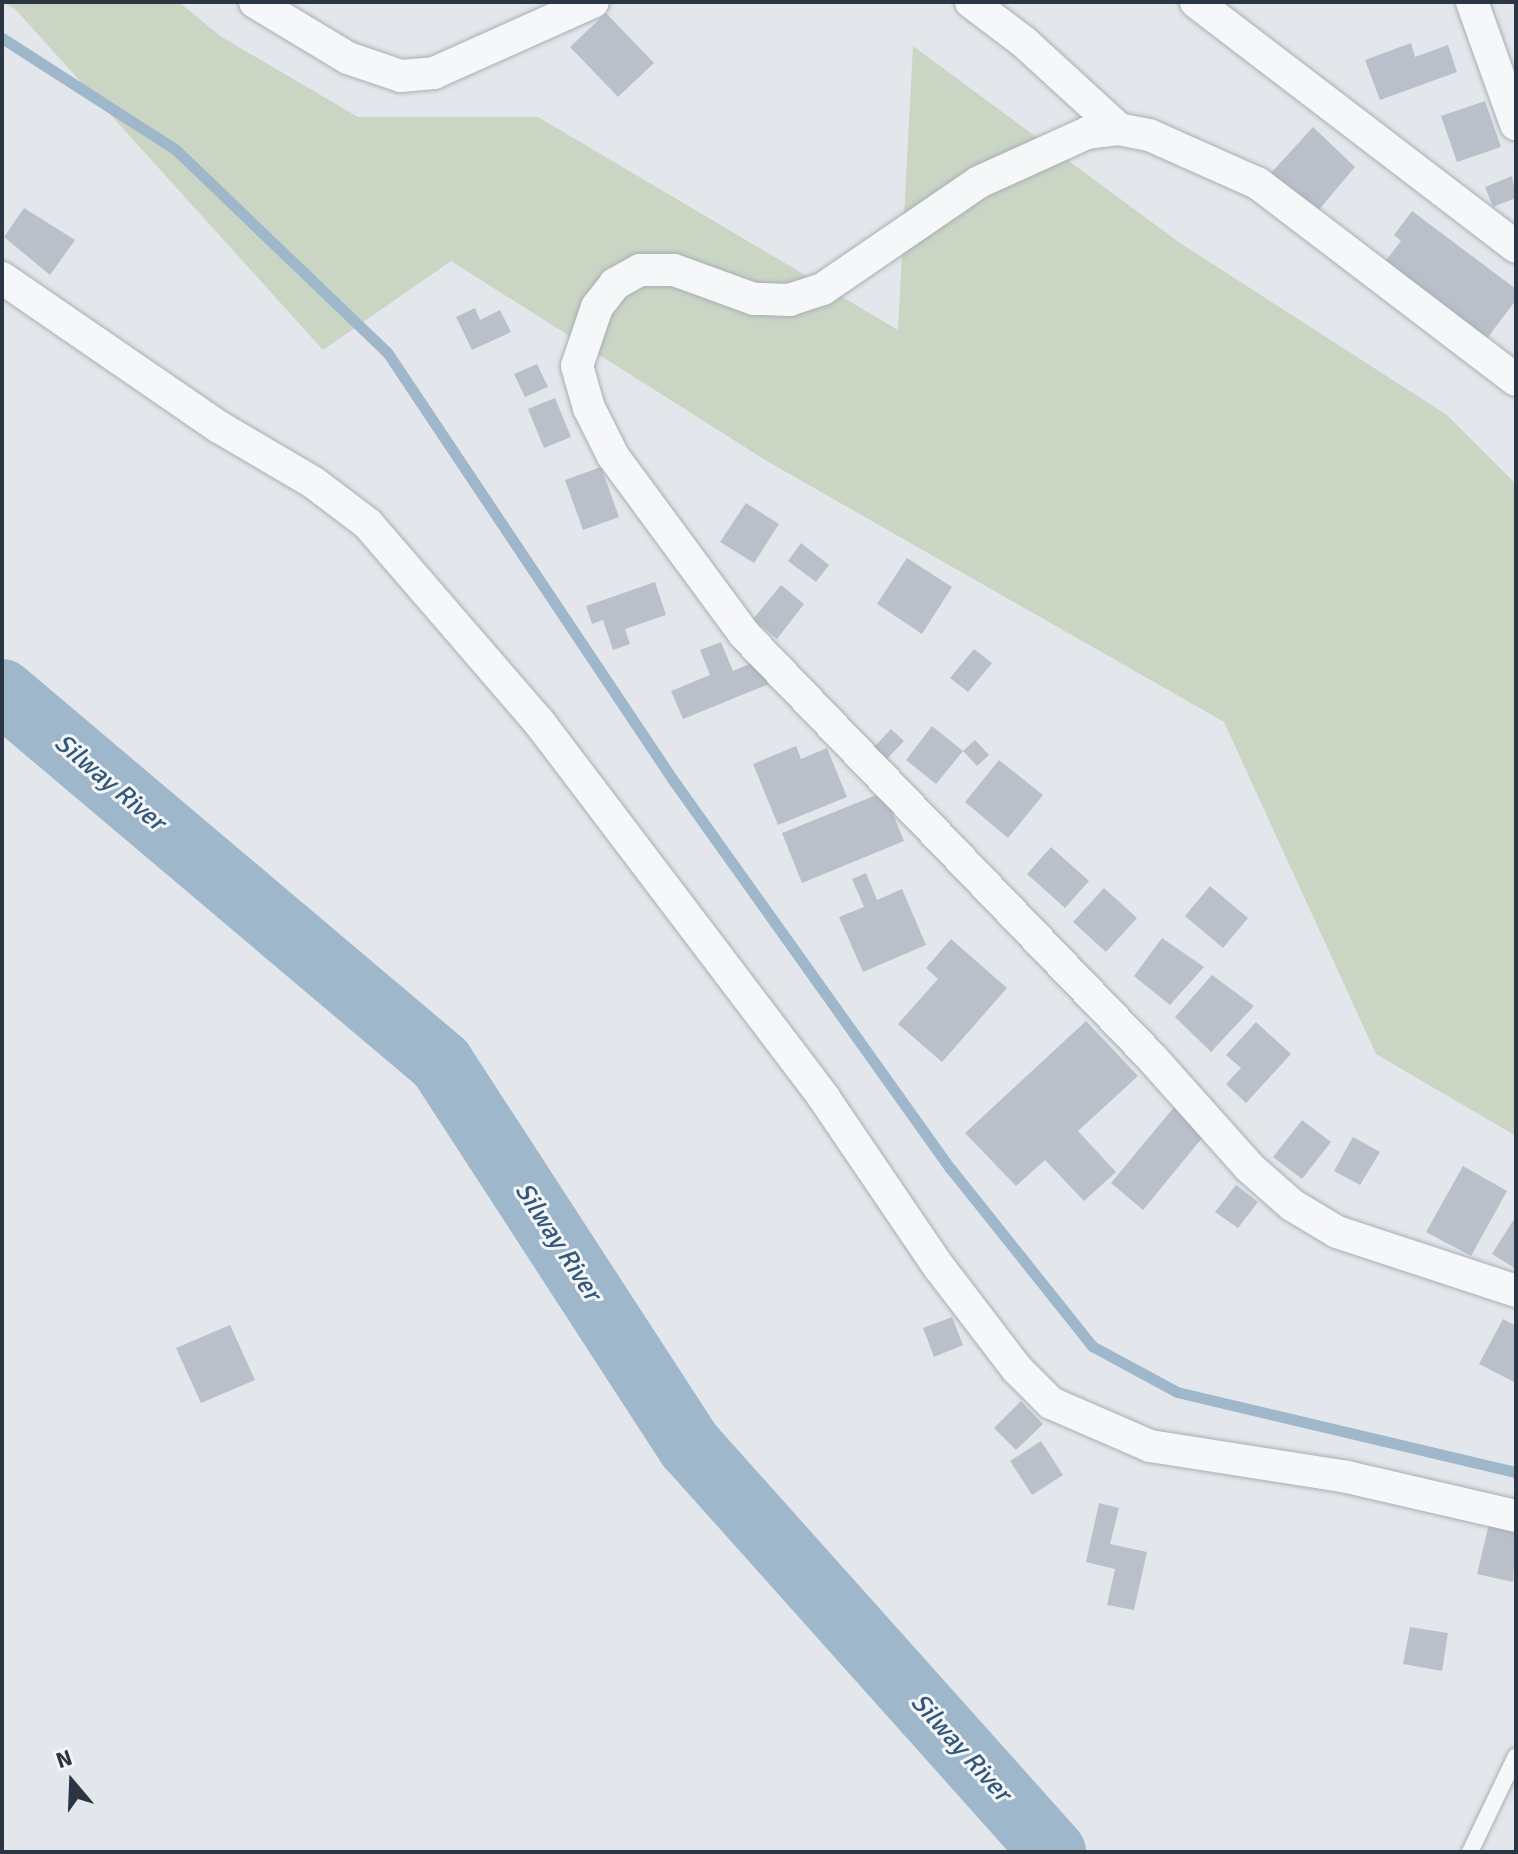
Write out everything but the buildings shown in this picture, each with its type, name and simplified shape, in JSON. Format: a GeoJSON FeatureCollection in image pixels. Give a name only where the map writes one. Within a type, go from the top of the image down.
{"type":"FeatureCollection","features":[{"type":"Feature","properties":{"kind":"street"},"geometry":{"type":"LineString","coordinates":[[255,2],[348,58],[401,76],[434,73],[593,2]]}},
{"type":"Feature","properties":{"kind":"street"},"geometry":{"type":"LineString","coordinates":[[971,2],[1025,43],[1119,129]]}},
{"type":"Feature","properties":{"kind":"street"},"geometry":{"type":"LineString","coordinates":[[1196,2],[1516,247]]}},
{"type":"Feature","properties":{"kind":"street"},"geometry":{"type":"LineString","coordinates":[[1472,2],[1516,124]]}},
{"type":"Feature","properties":{"kind":"street"},"geometry":{"type":"LineString","coordinates":[[1516,380],[1257,183],[1149,135],[1119,129],[1087,133],[979,182],[823,289],[790,300],[754,299],[674,270],[640,270],[615,284],[586,331],[577,366],[589,408],[613,456],[744,634],[1131,1036],[1249,1167],[1292,1205],[1337,1232],[1516,1291]]}},
{"type":"Feature","properties":{"kind":"street"},"geometry":{"type":"LineString","coordinates":[[2,278],[219,427],[314,483],[368,524],[539,722],[824,1098],[939,1267],[1017,1369],[1051,1403],[1150,1446],[1347,1477],[1516,1516]]}},
{"type":"Feature","properties":{"kind":"lane"},"geometry":{"type":"LineString","coordinates":[[1470,1852],[1516,1756]]}},
{"type":"Feature","properties":{"kind":"green space"},"geometry":{"type":"Polygon","coordinates":[[[2,2],[179,2],[220,36],[358,117],[538,117],[898,330],[913,46],[1180,243],[1447,415],[1516,484],[1516,1136],[1376,1054],[1224,722],[765,460],[451,261],[323,350],[15,9],[2,2]]]}},
{"type":"Feature","properties":{"kind":"waterway"},"geometry":{"type":"LineString","coordinates":[[2,38],[175,149],[387,352],[673,780],[950,1168],[1092,1346],[1177,1392],[1516,1472]]}},
{"type":"Feature","properties":{"kind":"waterway","name":"Silway River"},"geometry":{"type":"LineString","coordinates":[[2,692],[441,1063],[690,1446],[1053,1852]]}}]}
